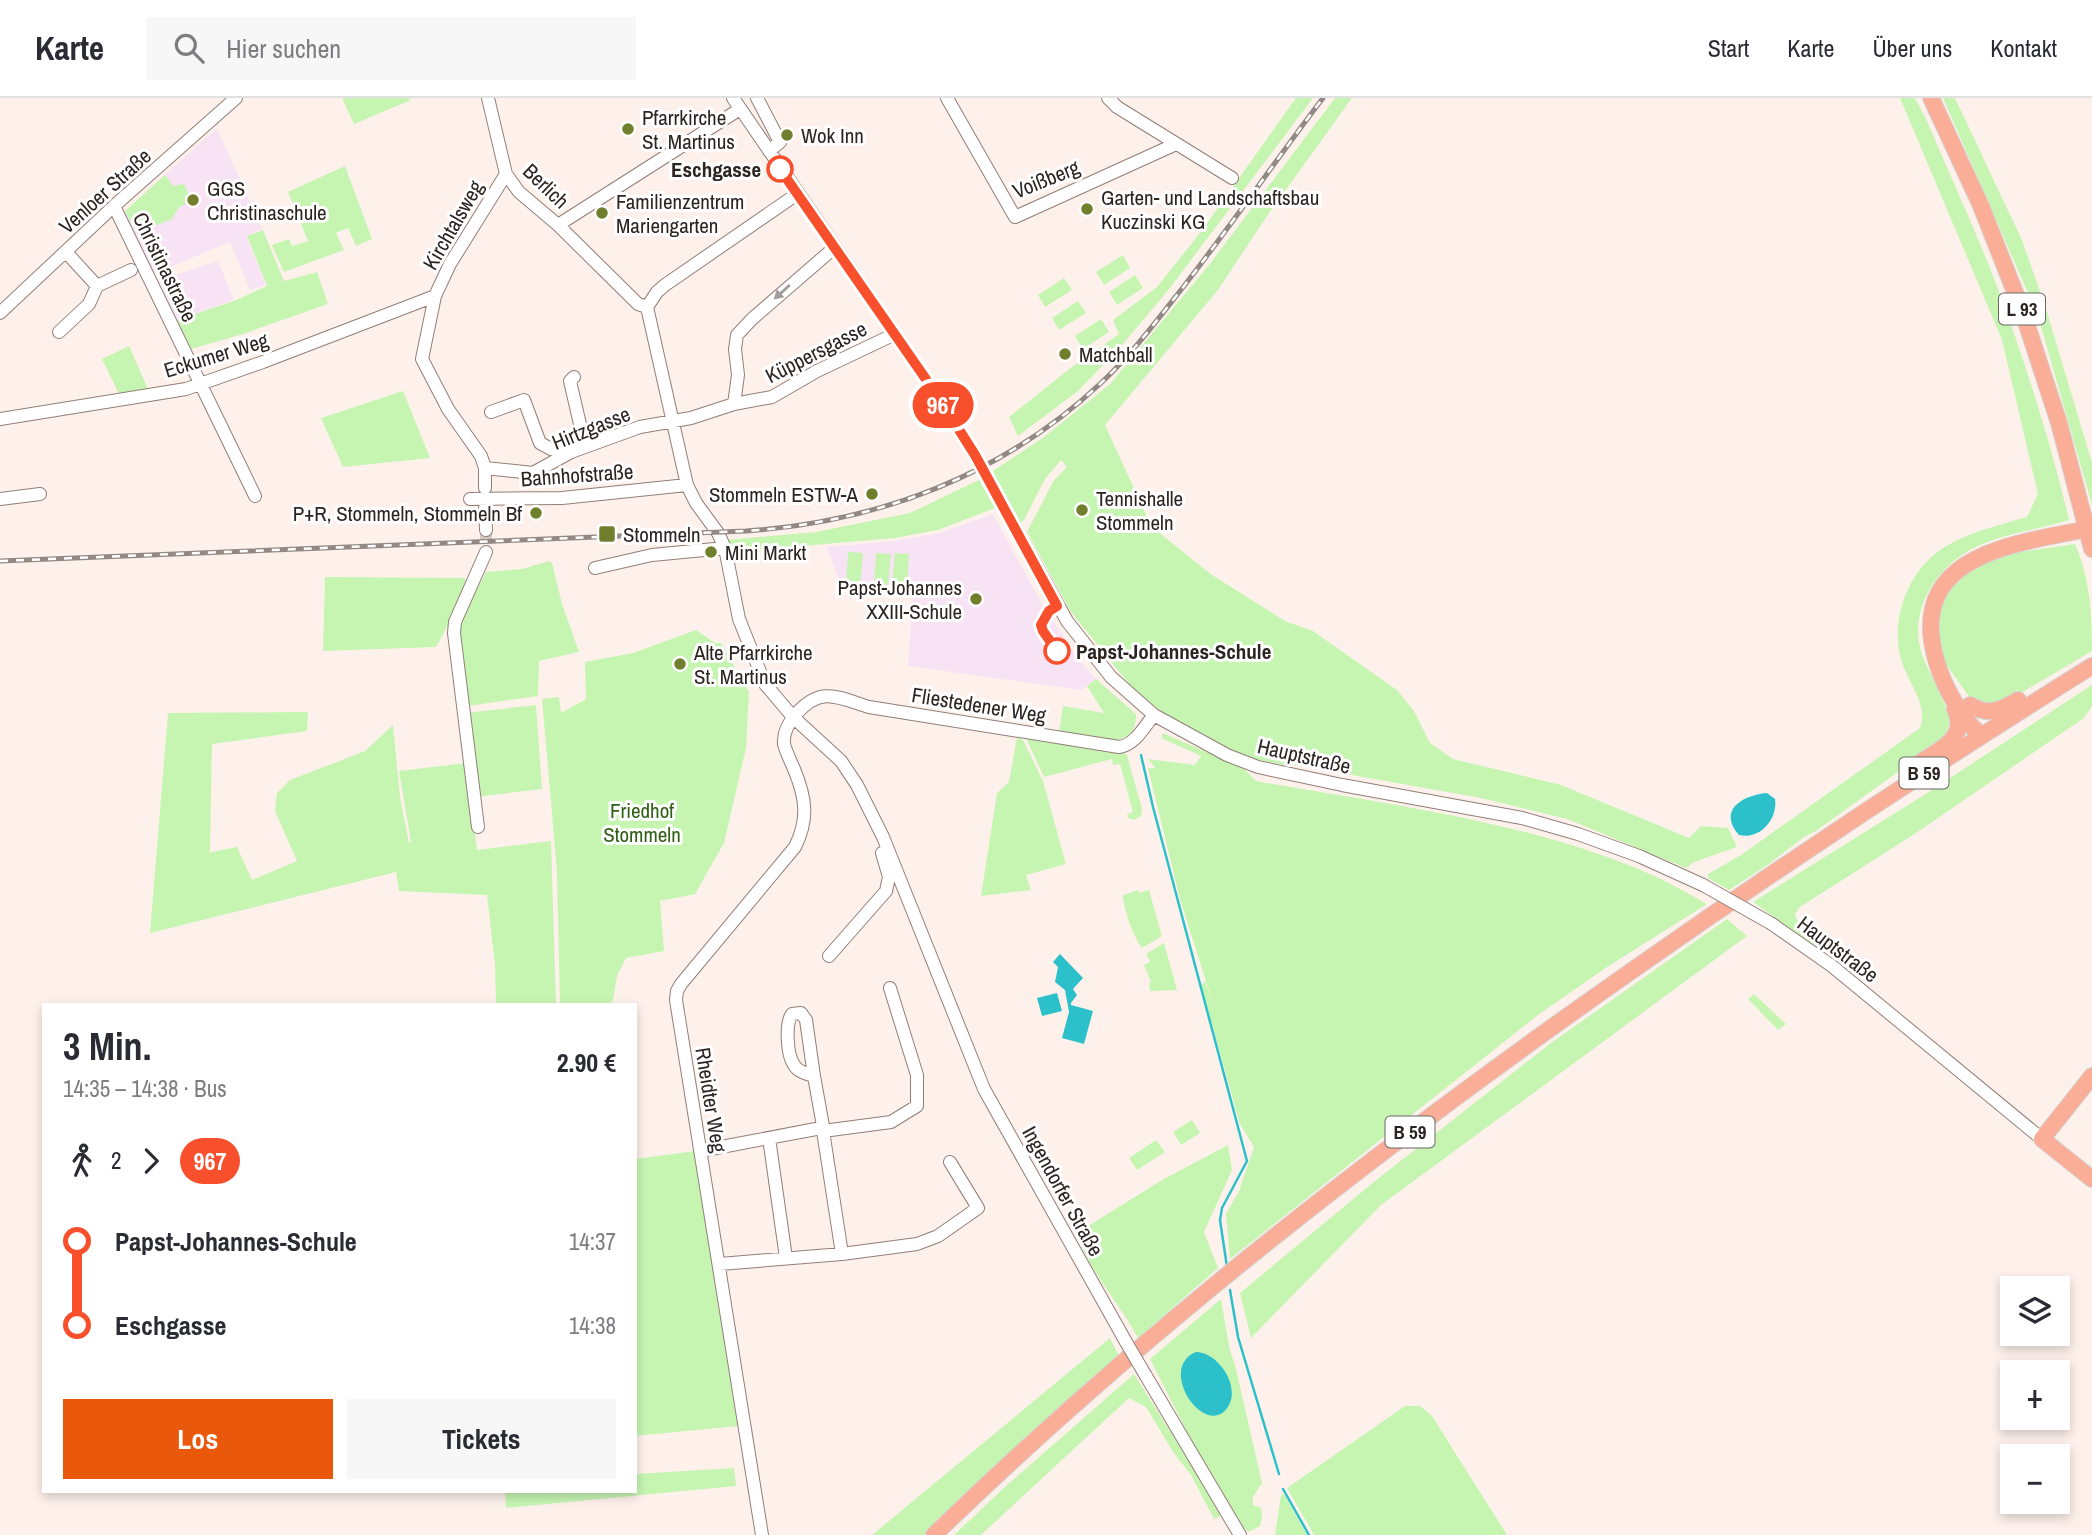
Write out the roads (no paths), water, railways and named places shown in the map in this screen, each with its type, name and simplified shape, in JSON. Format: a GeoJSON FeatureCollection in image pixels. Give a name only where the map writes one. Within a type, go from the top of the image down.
{"type":"FeatureCollection","features":[{"type":"Feature","properties":{"kind":"main road","name":"L 93"},"geometry":{"type":"LineString","coordinates":[[1931,98],[1981,206],[2022,310],[2059,423],[2092,549]]}},
{"type":"Feature","properties":{"kind":"main road"},"geometry":{"type":"LineString","coordinates":[[1866,812],[1915,766],[1957,735],[1960,719],[1943,688],[1929,626],[1931,607],[1942,585],[1957,569],[1976,557],[1995,550],[2088,529]]}},
{"type":"Feature","properties":{"kind":"main road"},"geometry":{"type":"LineString","coordinates":[[1970,705],[1979,710],[1995,712],[2065,671],[2092,666]]}},
{"type":"Feature","properties":{"kind":"main road","name":"B 59"},"geometry":{"type":"LineString","coordinates":[[934,1535],[1114,1371],[1214,1287],[1325,1197],[1499,1065],[1706,919],[1982,735],[2092,666]]}},
{"type":"Feature","properties":{"kind":"main road"},"geometry":{"type":"LineString","coordinates":[[1939,669],[1946,671],[1979,718],[1982,735]]}},
{"type":"Feature","properties":{"kind":"main road"},"geometry":{"type":"LineString","coordinates":[[1939,669],[1970,725],[1982,735]]}},
{"type":"Feature","properties":{"kind":"main road"},"geometry":{"type":"LineString","coordinates":[[2092,1076],[2042,1139],[2092,1179]]}},
{"type":"Feature","properties":{"kind":"street","name":"Venloer Straße"},"geometry":{"type":"LineString","coordinates":[[0,313],[114,206],[236,98]]}},
{"type":"Feature","properties":{"kind":"street","name":"Berlich"},"geometry":{"type":"LineString","coordinates":[[488,98],[506,174],[519,192],[558,225],[638,304],[647,307]]}},
{"type":"Feature","properties":{"kind":"street"},"geometry":{"type":"LineString","coordinates":[[757,98],[779,142],[769,151]]}},
{"type":"Feature","properties":{"kind":"street","name":"Voißberg"},"geometry":{"type":"LineString","coordinates":[[947,98],[1014,217],[1176,144]]}},
{"type":"Feature","properties":{"kind":"street"},"geometry":{"type":"LineString","coordinates":[[1108,98],[1117,107],[1232,178]]}},
{"type":"Feature","properties":{"kind":"street"},"geometry":{"type":"LineString","coordinates":[[558,225],[736,104]]}},
{"type":"Feature","properties":{"kind":"street","name":"Hauptstraße"},"geometry":{"type":"LineString","coordinates":[[736,104],[975,455],[1066,621],[1111,677],[1154,715],[1227,755],[1258,767],[1522,818],[1639,856],[1703,885],[1772,924],[1832,967],[2042,1139]]}},
{"type":"Feature","properties":{"kind":"street","name":"Kirchtalsweg"},"geometry":{"type":"LineString","coordinates":[[485,488],[485,468],[481,456],[448,409],[422,359],[435,296],[450,264],[506,174]]}},
{"type":"Feature","properties":{"kind":"street"},"geometry":{"type":"LineString","coordinates":[[687,485],[647,307],[665,285],[797,194]]}},
{"type":"Feature","properties":{"kind":"street","name":"Christinastraße"},"geometry":{"type":"LineString","coordinates":[[114,206],[256,496]]}},
{"type":"Feature","properties":{"kind":"street"},"geometry":{"type":"LineString","coordinates":[[734,404],[738,364],[735,349],[737,335],[834,248]]}},
{"type":"Feature","properties":{"kind":"street"},"geometry":{"type":"LineString","coordinates":[[66,252],[97,286]]}},
{"type":"Feature","properties":{"kind":"street"},"geometry":{"type":"LineString","coordinates":[[59,332],[89,304],[97,286],[131,270]]}},
{"type":"Feature","properties":{"kind":"street","name":"Eckumer Weg"},"geometry":{"type":"LineString","coordinates":[[0,419],[186,389],[435,296]]}},
{"type":"Feature","properties":{"kind":"street","name":"Küppersgasse"},"geometry":{"type":"LineString","coordinates":[[671,422],[734,404],[772,397],[817,371],[895,334]]}},
{"type":"Feature","properties":{"kind":"street"},"geometry":{"type":"LineString","coordinates":[[574,377],[570,381],[585,446]]}},
{"type":"Feature","properties":{"kind":"street"},"geometry":{"type":"LineString","coordinates":[[491,412],[524,400],[540,443],[551,449],[571,452]]}},
{"type":"Feature","properties":{"kind":"street","name":"Hirtzgasse"},"geometry":{"type":"LineString","coordinates":[[485,468],[533,473],[585,446],[640,428],[671,422]]}},
{"type":"Feature","properties":{"kind":"street","name":"Bahnhofstraße"},"geometry":{"type":"LineString","coordinates":[[470,499],[562,498],[687,485]]}},
{"type":"Feature","properties":{"kind":"street","name":"Ingendorfer Straße"},"geometry":{"type":"LineString","coordinates":[[687,485],[725,548],[733,599],[765,684],[793,717],[848,771],[888,848],[984,1089],[1126,1342],[1240,1535]]}},
{"type":"Feature","properties":{"kind":"street"},"geometry":{"type":"LineString","coordinates":[[0,499],[40,494]]}},
{"type":"Feature","properties":{"kind":"street"},"geometry":{"type":"LineString","coordinates":[[485,508],[486,530]]}},
{"type":"Feature","properties":{"kind":"street"},"geometry":{"type":"LineString","coordinates":[[595,568],[652,555],[725,548]]}},
{"type":"Feature","properties":{"kind":"street"},"geometry":{"type":"LineString","coordinates":[[478,827],[454,633],[455,622],[486,552]]}},
{"type":"Feature","properties":{"kind":"street","name":"Fliestedener Weg"},"geometry":{"type":"LineString","coordinates":[[793,717],[806,703],[818,696],[834,696],[869,707],[1119,747],[1129,745],[1154,715]]}},
{"type":"Feature","properties":{"kind":"street","name":"Rheidter Weg"},"geometry":{"type":"LineString","coordinates":[[762,1535],[676,1000],[677,990],[794,847],[802,832],[806,816],[805,802],[784,744],[785,731],[793,717]]}},
{"type":"Feature","properties":{"kind":"street","name":"Ingendorfer Straße"},"geometry":{"type":"LineString","coordinates":[[829,956],[886,891],[889,877],[881,855],[888,848]]}},
{"type":"Feature","properties":{"kind":"street"},"geometry":{"type":"LineString","coordinates":[[700,1151],[816,1129],[891,1122],[917,1106],[917,1075],[890,988]]}},
{"type":"Feature","properties":{"kind":"street"},"geometry":{"type":"LineString","coordinates":[[814,1076],[842,1254]]}},
{"type":"Feature","properties":{"kind":"street"},"geometry":{"type":"LineString","coordinates":[[769,1138],[786,1258]]}},
{"type":"Feature","properties":{"kind":"street"},"geometry":{"type":"LineString","coordinates":[[720,1264],[842,1254],[917,1244],[938,1236],[978,1208],[950,1162]]}},
{"type":"Feature","properties":{"kind":"water"},"geometry":{"type":"Polygon","coordinates":[[[1767,793],[1775,799],[1775,806],[1774,814],[1766,826],[1754,834],[1739,835],[1731,818],[1736,805],[1749,797],[1767,793]]]}},
{"type":"Feature","properties":{"kind":"water"},"geometry":{"type":"Polygon","coordinates":[[[1060,954],[1083,978],[1073,989],[1077,995],[1071,1005],[1093,1011],[1084,1044],[1062,1038],[1069,1012],[1065,990],[1055,982],[1058,967],[1053,962],[1060,954]]]}},
{"type":"Feature","properties":{"kind":"water"},"geometry":{"type":"Polygon","coordinates":[[[1057,993],[1062,1011],[1042,1016],[1037,998],[1057,993]]]}},
{"type":"Feature","properties":{"kind":"water"},"geometry":{"type":"Polygon","coordinates":[[[1196,1352],[1212,1357],[1229,1379],[1232,1397],[1229,1405],[1220,1414],[1209,1415],[1199,1409],[1189,1399],[1183,1386],[1181,1373],[1185,1361],[1196,1352]]]}},
{"type":"Feature","properties":{"kind":"waterway"},"geometry":{"type":"LineString","coordinates":[[1141,755],[1247,1161],[1222,1208],[1220,1220],[1227,1267]]}},
{"type":"Feature","properties":{"kind":"waterway"},"geometry":{"type":"LineString","coordinates":[[1230,1290],[1238,1337],[1279,1474]]}},
{"type":"Feature","properties":{"kind":"waterway"},"geometry":{"type":"LineString","coordinates":[[1283,1489],[1309,1535]]}},
{"type":"Feature","properties":{"kind":"tunnel"},"geometry":{"type":"LineString","coordinates":[[486,530],[486,552]]}},
{"type":"Feature","properties":{"kind":"railway"},"geometry":{"type":"LineString","coordinates":[[0,561],[746,531],[844,517],[937,488],[981,468],[1023,444],[1063,415],[1112,372],[1184,286],[1323,98]]}},
{"type":"Feature","properties":{"kind":"place","name":"Pfarrkirche St. Martinus"},"geometry":{"type":"Point","coordinates":[628,129]}},
{"type":"Feature","properties":{"kind":"place","name":"Wok Inn"},"geometry":{"type":"Point","coordinates":[787,135]}},
{"type":"Feature","properties":{"kind":"place","name":"Eschgasse"},"geometry":{"type":"Point","coordinates":[780,169]}},
{"type":"Feature","properties":{"kind":"place","name":"GGS Christinaschule"},"geometry":{"type":"Point","coordinates":[193,200]}},
{"type":"Feature","properties":{"kind":"place","name":"Garten- und Landschaftsbau Kuczinski KG"},"geometry":{"type":"Point","coordinates":[1087,209]}},
{"type":"Feature","properties":{"kind":"place","name":"Familienzentrum Mariengarten"},"geometry":{"type":"Point","coordinates":[602,213]}},
{"type":"Feature","properties":{"kind":"place","name":"Matchball"},"geometry":{"type":"Point","coordinates":[1065,354]}},
{"type":"Feature","properties":{"kind":"place","name":"Stommeln ESTW-A"},"geometry":{"type":"Point","coordinates":[872,494]}},
{"type":"Feature","properties":{"kind":"place","name":"Tennishalle Stommeln"},"geometry":{"type":"Point","coordinates":[1082,510]}},
{"type":"Feature","properties":{"kind":"place","name":"P+R, Stommeln, Stommeln Bf"},"geometry":{"type":"Point","coordinates":[536,513]}},
{"type":"Feature","properties":{"kind":"place","name":"Stommeln"},"geometry":{"type":"Point","coordinates":[607,534]}},
{"type":"Feature","properties":{"kind":"place","name":"Mini Markt"},"geometry":{"type":"Point","coordinates":[711,552]}},
{"type":"Feature","properties":{"kind":"place","name":"Papst-Johannes XXIII-Schule"},"geometry":{"type":"Point","coordinates":[976,599]}},
{"type":"Feature","properties":{"kind":"place","name":"Papst-Johannes-Schule"},"geometry":{"type":"Point","coordinates":[1057,651]}},
{"type":"Feature","properties":{"kind":"place","name":"Alte Pfarrkirche St. Martinus"},"geometry":{"type":"Point","coordinates":[680,664]}},
{"type":"Feature","properties":{"kind":"park label","name":"Friedhof Stommeln"},"geometry":{"type":"Point","coordinates":[642,822]}}]}
